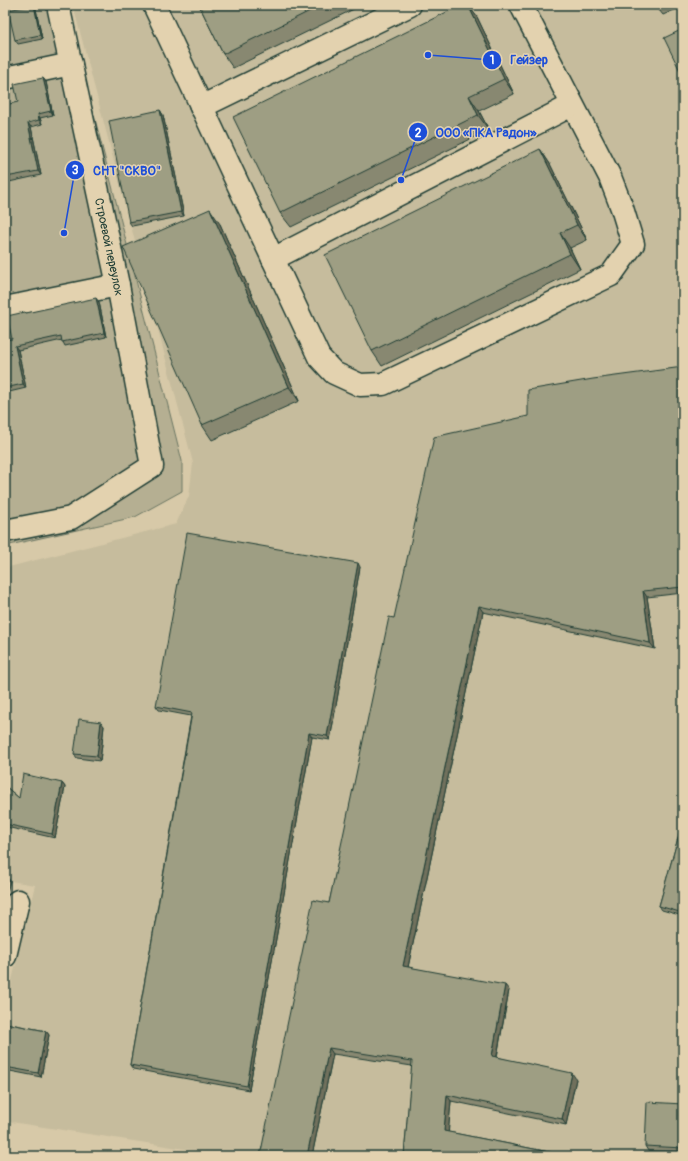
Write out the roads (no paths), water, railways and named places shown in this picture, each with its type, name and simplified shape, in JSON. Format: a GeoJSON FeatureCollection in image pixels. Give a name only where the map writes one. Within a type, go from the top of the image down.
{"type":"FeatureCollection","features":[{"type":"Feature","properties":{"kind":"lane","name":"Строевой переулок"},"geometry":{"type":"LineString","coordinates":[[5,531],[71,518],[152,466],[118,285],[58,5]]}},
{"type":"Feature","properties":{"kind":"lane"},"geometry":{"type":"LineString","coordinates":[[154,5],[319,357],[334,373],[360,385],[383,384],[611,275],[633,244],[622,208],[610,177],[521,5]]}},
{"type":"Feature","properties":{"kind":"lane"},"geometry":{"type":"LineString","coordinates":[[201,107],[410,5]]}},
{"type":"Feature","properties":{"kind":"lane"},"geometry":{"type":"LineString","coordinates":[[5,78],[71,64]]}},
{"type":"Feature","properties":{"kind":"lane"},"geometry":{"type":"LineString","coordinates":[[273,259],[572,105]]}},
{"type":"Feature","properties":{"kind":"lane"},"geometry":{"type":"LineString","coordinates":[[5,308],[118,285]]}},
{"type":"Feature","properties":{"kind":"lane"},"geometry":{"type":"LineString","coordinates":[[5,956],[18,901]]}},
{"type":"Feature","properties":{"kind":"place","name":"Гейзер"},"geometry":{"type":"Point","coordinates":[428,55]}},
{"type":"Feature","properties":{"kind":"place","name":"ООО «ПКА Радон»"},"geometry":{"type":"Point","coordinates":[401,180]}},
{"type":"Feature","properties":{"kind":"place","name":"СНТ \"СКВО\""},"geometry":{"type":"Point","coordinates":[64,233]}}]}
